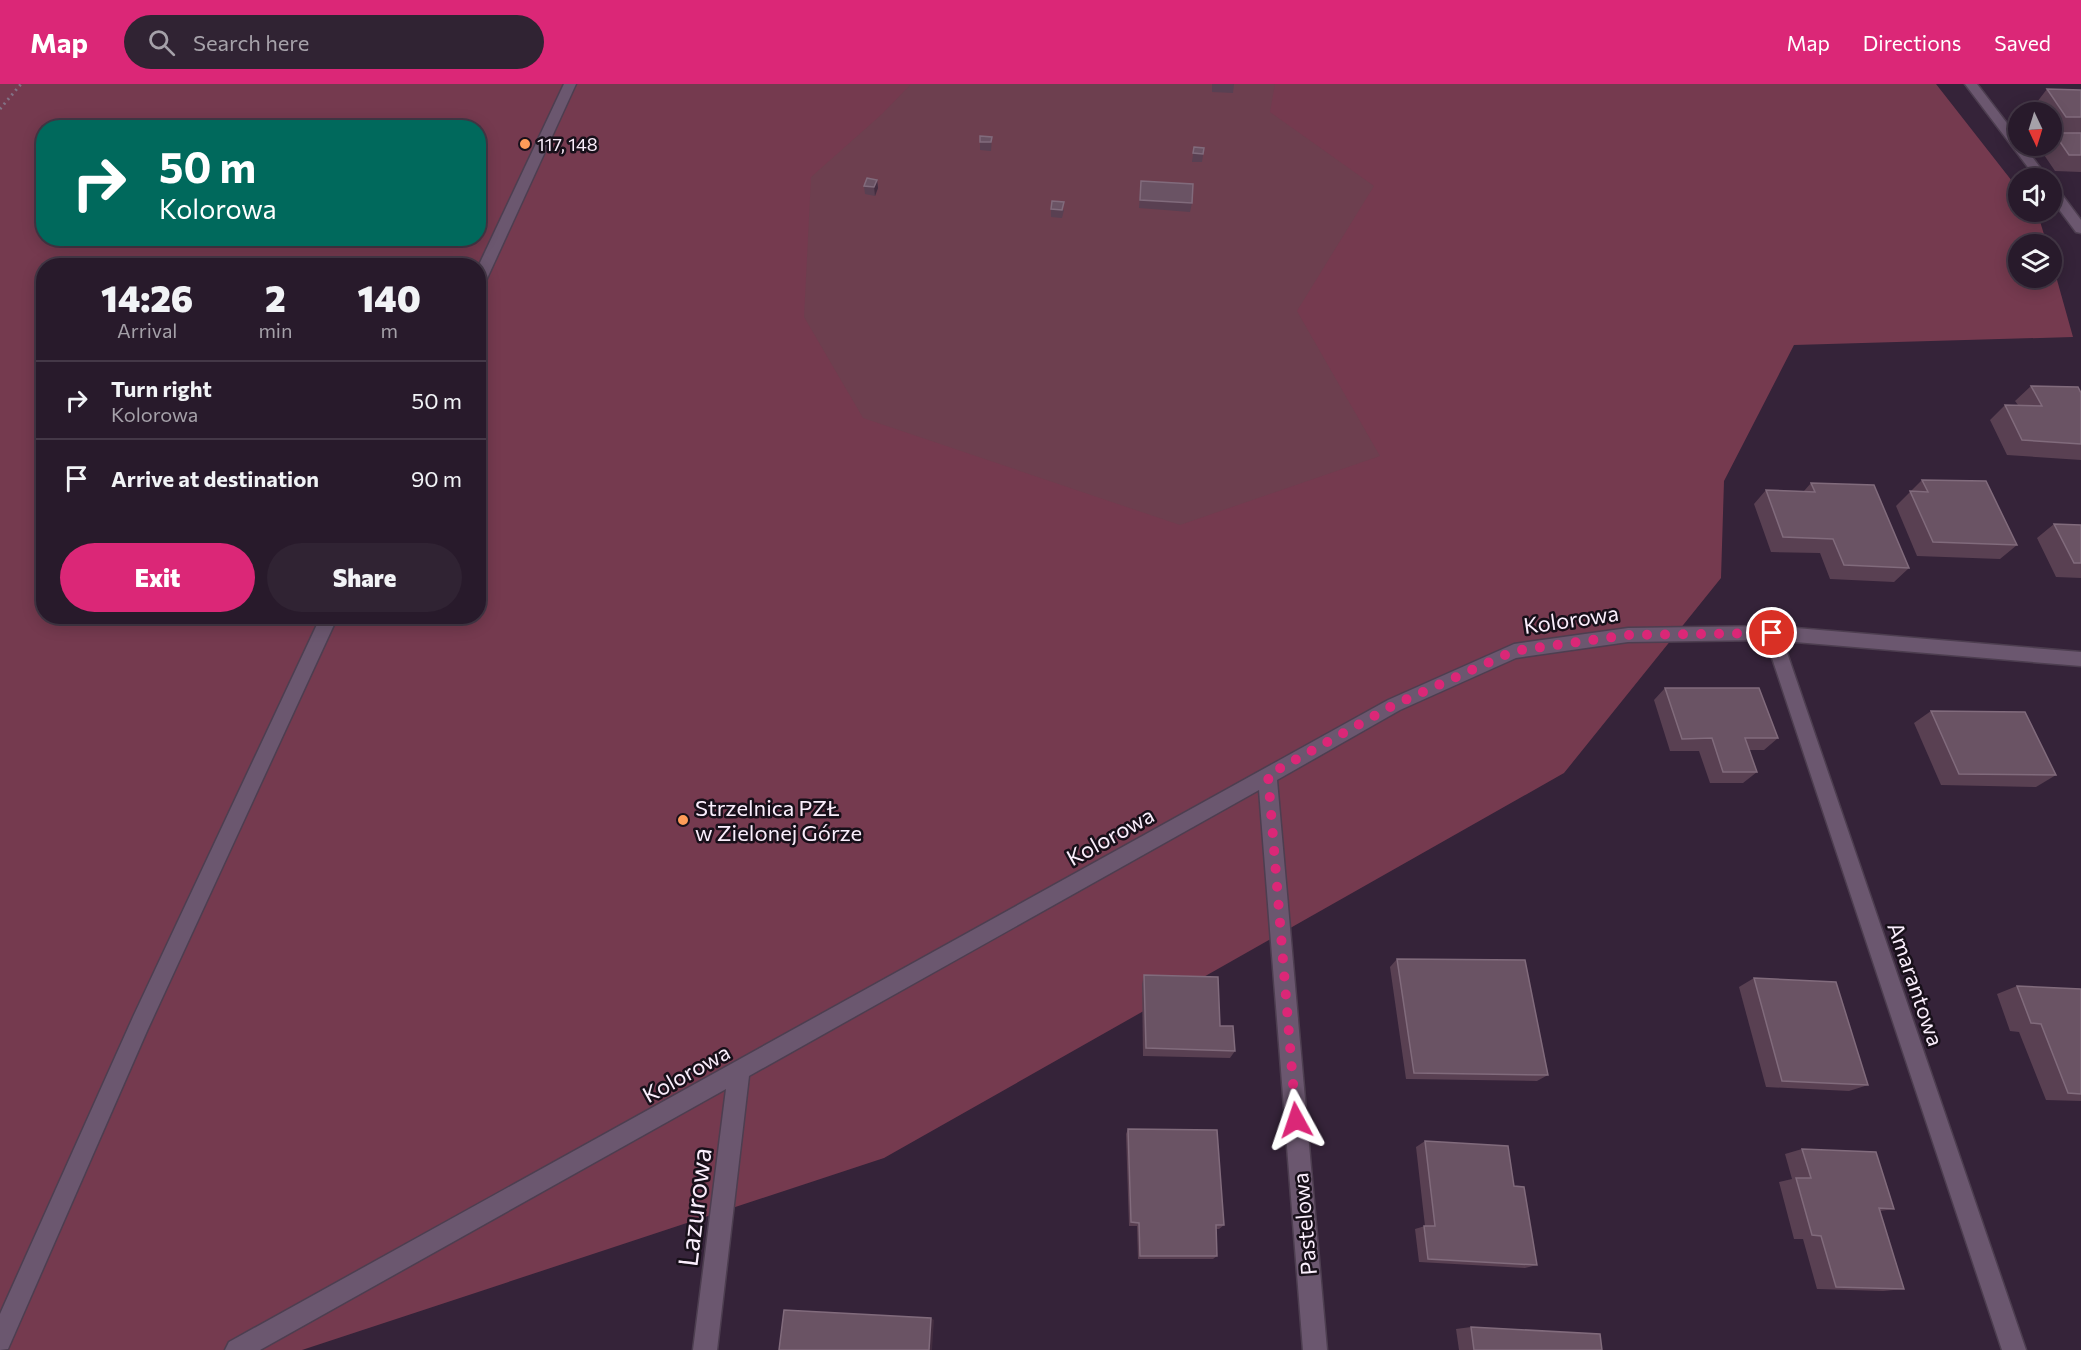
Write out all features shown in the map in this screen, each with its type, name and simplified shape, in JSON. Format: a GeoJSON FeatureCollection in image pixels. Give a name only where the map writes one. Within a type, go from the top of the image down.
{"type":"FeatureCollection","features":[{"type":"Feature","properties":{"kind":"street"},"geometry":{"type":"LineString","coordinates":[[486,266],[570,84]]}},
{"type":"Feature","properties":{"kind":"street"},"geometry":{"type":"LineString","coordinates":[[1971,84],[2034,168]]}},
{"type":"Feature","properties":{"kind":"street"},"geometry":{"type":"LineString","coordinates":[[2062,204],[2081,229]]}},
{"type":"Feature","properties":{"kind":"street"},"geometry":{"type":"LineString","coordinates":[[0,1341],[140,1024],[326,624]]}},
{"type":"Feature","properties":{"kind":"street","name":"Kolorowa"},"geometry":{"type":"LineString","coordinates":[[237,1350],[1394,705],[1514,651],[1628,635],[1772,633],[2081,659]]}},
{"type":"Feature","properties":{"kind":"street","name":"Amarantowa"},"geometry":{"type":"LineString","coordinates":[[1772,633],[2014,1350]]}},
{"type":"Feature","properties":{"kind":"street","name":"Pastelowa"},"geometry":{"type":"LineString","coordinates":[[1268,775],[1315,1350]]}},
{"type":"Feature","properties":{"kind":"street","name":"Lazurowa"},"geometry":{"type":"LineString","coordinates":[[705,1350],[739,1071]]}},
{"type":"Feature","properties":{"kind":"path"},"geometry":{"type":"LineString","coordinates":[[0,109],[21,84]]}},
{"type":"Feature","properties":{"kind":"shaded area","name":"Strzelnica PZŁ w Zielonej Górze"},"geometry":{"type":"Polygon","coordinates":[[[0,84],[911,84],[882,114],[811,177],[804,317],[863,418],[1180,525],[1380,456],[1297,311],[1374,186],[1270,112],[1275,84],[1936,84],[2008,176],[2008,222],[2040,222],[2044,234],[2008,234],[2008,288],[2059,288],[2073,337],[1794,345],[1724,481],[1721,578],[1564,773],[884,1158],[302,1350],[0,1350],[0,84]]]}},
{"type":"Feature","properties":{"kind":"shaded area","name":"Strzelnica PZŁ w Zielonej Górze"},"geometry":{"type":"Polygon","coordinates":[[[583,84],[1506,84],[1648,592],[7,1350],[473,624],[486,624],[486,575],[583,84]]]}},
{"type":"Feature","properties":{"kind":"building"},"geometry":{"type":"Polygon","coordinates":[[[2047,89],[2081,90],[2081,117],[2066,117],[2062,111],[2062,102],[2056,102],[2047,89]]]}},
{"type":"Feature","properties":{"kind":"building"},"geometry":{"type":"Polygon","coordinates":[[[2062,133],[2081,133],[2081,155],[2069,155],[2062,145],[2062,133]]]}},
{"type":"Feature","properties":{"kind":"building"},"geometry":{"type":"Polygon","coordinates":[[[980,136],[992,137],[991,142],[980,142],[980,136]]]}},
{"type":"Feature","properties":{"kind":"building"},"geometry":{"type":"Polygon","coordinates":[[[1194,147],[1204,148],[1203,154],[1193,153],[1194,147]]]}},
{"type":"Feature","properties":{"kind":"building"},"geometry":{"type":"Polygon","coordinates":[[[867,178],[877,180],[874,187],[864,186],[867,178]]]}},
{"type":"Feature","properties":{"kind":"building"},"geometry":{"type":"Polygon","coordinates":[[[1141,181],[1193,184],[1192,203],[1140,200],[1141,181]]]}},
{"type":"Feature","properties":{"kind":"building"},"geometry":{"type":"Polygon","coordinates":[[[1052,201],[1064,202],[1062,210],[1051,209],[1052,201]]]}},
{"type":"Feature","properties":{"kind":"building"},"geometry":{"type":"Polygon","coordinates":[[[2031,386],[2078,387],[2081,393],[2081,444],[2022,440],[2005,405],[2042,406],[2031,386]]]}},
{"type":"Feature","properties":{"kind":"building"},"geometry":{"type":"Polygon","coordinates":[[[1922,480],[1986,481],[2017,545],[1933,542],[1910,491],[1928,492],[1922,480]]]}},
{"type":"Feature","properties":{"kind":"building"},"geometry":{"type":"Polygon","coordinates":[[[1811,483],[1874,485],[1909,568],[1844,565],[1833,539],[1783,537],[1766,490],[1815,492],[1811,483]]]}},
{"type":"Feature","properties":{"kind":"building"},"geometry":{"type":"Polygon","coordinates":[[[2054,524],[2081,525],[2081,563],[2074,563],[2054,524]]]}},
{"type":"Feature","properties":{"kind":"building"},"geometry":{"type":"Polygon","coordinates":[[[1665,688],[1759,688],[1778,738],[1745,738],[1757,772],[1723,772],[1712,738],[1682,739],[1665,688]]]}},
{"type":"Feature","properties":{"kind":"building"},"geometry":{"type":"Polygon","coordinates":[[[1931,711],[2025,712],[2056,775],[1959,774],[1931,711]]]}},
{"type":"Feature","properties":{"kind":"building"},"geometry":{"type":"Polygon","coordinates":[[[1397,959],[1525,960],[1548,1075],[1414,1073],[1397,959]]]}},
{"type":"Feature","properties":{"kind":"building"},"geometry":{"type":"Polygon","coordinates":[[[1144,975],[1218,977],[1220,1026],[1233,1026],[1235,1051],[1146,1048],[1144,975]]]}},
{"type":"Feature","properties":{"kind":"building"},"geometry":{"type":"Polygon","coordinates":[[[1754,978],[1836,982],[1868,1085],[1782,1081],[1754,978]]]}},
{"type":"Feature","properties":{"kind":"building"},"geometry":{"type":"Polygon","coordinates":[[[2017,986],[2081,989],[2081,1094],[2068,1093],[2041,1024],[2031,1023],[2017,986]]]}},
{"type":"Feature","properties":{"kind":"building"},"geometry":{"type":"Polygon","coordinates":[[[1128,1129],[1217,1130],[1224,1225],[1216,1225],[1217,1256],[1140,1256],[1139,1223],[1131,1222],[1128,1129]]]}},
{"type":"Feature","properties":{"kind":"building"},"geometry":{"type":"Polygon","coordinates":[[[1425,1141],[1508,1146],[1514,1186],[1524,1187],[1537,1265],[1428,1259],[1424,1226],[1435,1226],[1425,1141]]]}},
{"type":"Feature","properties":{"kind":"building"},"geometry":{"type":"Polygon","coordinates":[[[1802,1149],[1876,1152],[1894,1209],[1879,1208],[1904,1289],[1836,1287],[1821,1236],[1812,1235],[1796,1178],[1811,1178],[1802,1149]]]}},
{"type":"Feature","properties":{"kind":"building"},"geometry":{"type":"Polygon","coordinates":[[[784,1310],[931,1318],[929,1350],[779,1350],[784,1310]]]}},
{"type":"Feature","properties":{"kind":"building"},"geometry":{"type":"Polygon","coordinates":[[[1471,1327],[1600,1334],[1602,1350],[1474,1350],[1471,1327]]]}},
{"type":"Feature","properties":{"kind":"place","name":"117, 148"},"geometry":{"type":"Point","coordinates":[525,144]}},
{"type":"Feature","properties":{"kind":"place","name":"Strzelnica PZŁ w Zielonej Górze"},"geometry":{"type":"Point","coordinates":[683,820]}},
{"type":"Feature","properties":{"kind":"route"},"geometry":{"type":"LineString","coordinates":[[1296,1120],[1268,775],[1394,705],[1514,651],[1628,635],[1772,633]]}}]}
